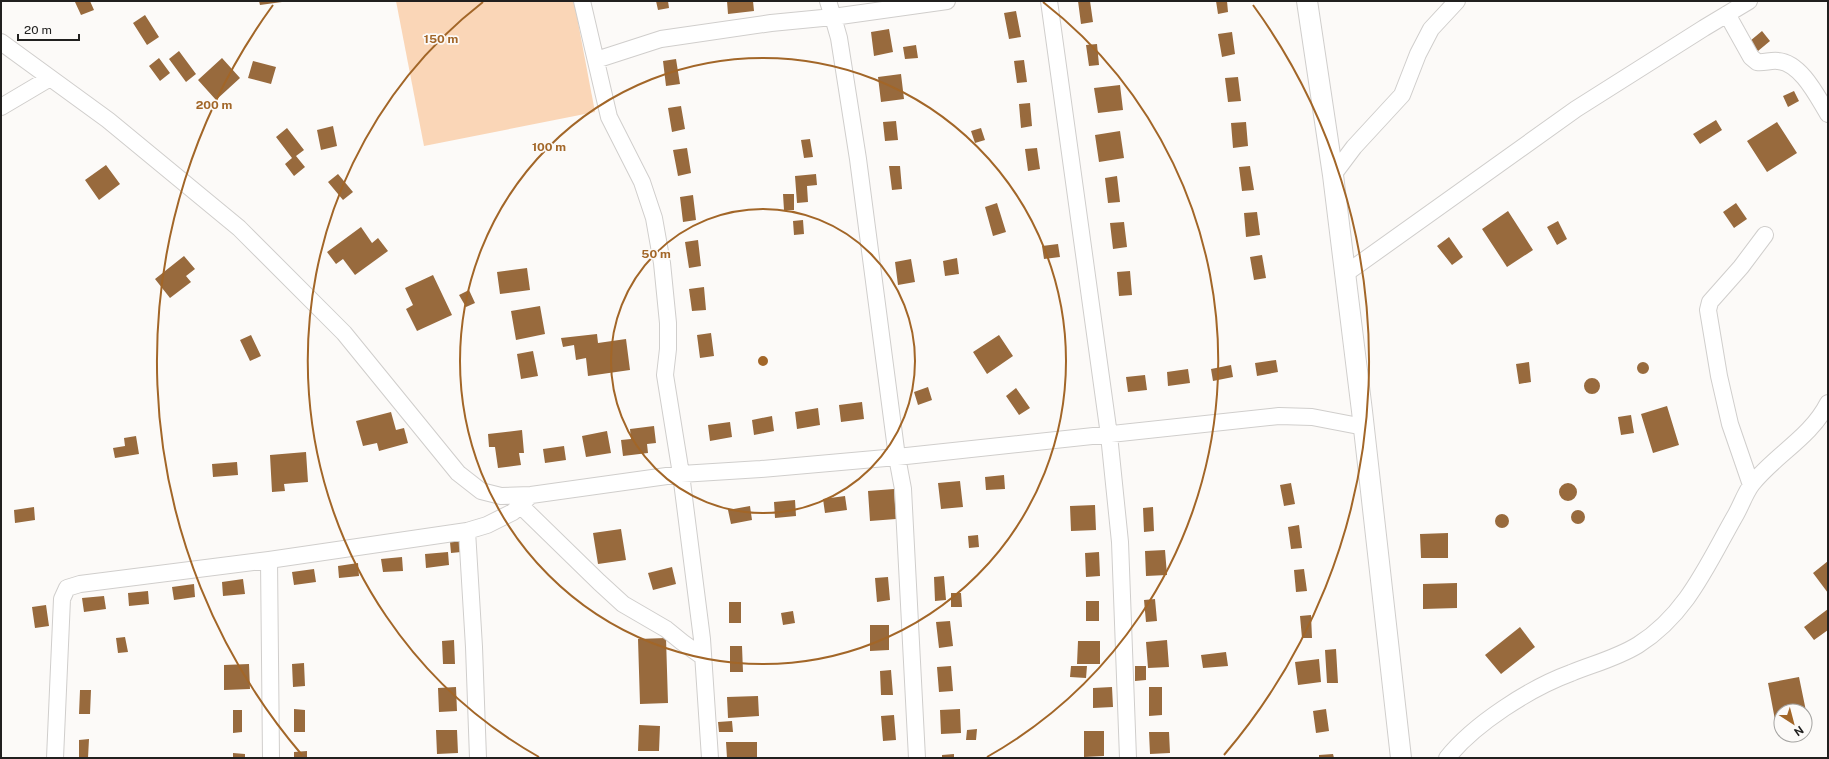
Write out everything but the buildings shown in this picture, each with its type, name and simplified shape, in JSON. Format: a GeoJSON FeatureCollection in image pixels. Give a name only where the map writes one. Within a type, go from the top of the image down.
{"type":"FeatureCollection","features":[{"type":"Feature","properties":{"kind":"street"},"geometry":{"type":"LineString","coordinates":[[582,1],[609,116],[642,182],[654,218],[662,263],[668,323],[668,349],[665,375],[681,474],[703,657],[710,758]]}},
{"type":"Feature","properties":{"kind":"street"},"geometry":{"type":"LineString","coordinates":[[828,1],[839,38],[858,159],[897,457],[903,489],[917,758]]}},
{"type":"Feature","properties":{"kind":"street"},"geometry":{"type":"LineString","coordinates":[[596,60],[661,39],[771,23],[834,17],[947,1]]}},
{"type":"Feature","properties":{"kind":"street"},"geometry":{"type":"LineString","coordinates":[[1049,1],[1109,434],[1120,542],[1128,758]]}},
{"type":"Feature","properties":{"kind":"street"},"geometry":{"type":"LineString","coordinates":[[1307,1],[1333,175],[1364,427],[1401,758]]}},
{"type":"Feature","properties":{"kind":"street"},"geometry":{"type":"LineString","coordinates":[[1333,175],[1354,147],[1402,95],[1418,54],[1431,29],[1457,1]]}},
{"type":"Feature","properties":{"kind":"street"},"geometry":{"type":"LineString","coordinates":[[1345,274],[1576,109],[1749,1]]}},
{"type":"Feature","properties":{"kind":"street"},"geometry":{"type":"LineString","coordinates":[[1727,14],[1751,57],[1756,62],[1765,63],[1777,60],[1788,64],[1809,82],[1828,114]]}},
{"type":"Feature","properties":{"kind":"street"},"geometry":{"type":"LineString","coordinates":[[1,42],[108,120],[239,228],[344,333],[458,473],[481,491],[526,500],[681,474],[761,469],[897,457],[1278,416],[1312,417],[1364,427]]}},
{"type":"Feature","properties":{"kind":"street"},"geometry":{"type":"LineString","coordinates":[[1,107],[50,78]]}},
{"type":"Feature","properties":{"kind":"street"},"geometry":{"type":"LineString","coordinates":[[1751,486],[1730,424],[1719,376],[1708,310],[1710,302],[1741,267],[1765,235]]}},
{"type":"Feature","properties":{"kind":"street"},"geometry":{"type":"LineString","coordinates":[[1447,758],[1478,728],[1526,694],[1570,673],[1636,646],[1670,620],[1692,591],[1751,486],[1766,468],[1811,427],[1828,403]]}},
{"type":"Feature","properties":{"kind":"street"},"geometry":{"type":"LineString","coordinates":[[55,758],[62,599],[67,588],[80,584],[269,560],[466,531],[487,525],[513,512],[526,500]]}},
{"type":"Feature","properties":{"kind":"street"},"geometry":{"type":"LineString","coordinates":[[526,500],[599,582],[623,604],[666,629],[703,657]]}},
{"type":"Feature","properties":{"kind":"street"},"geometry":{"type":"LineString","coordinates":[[466,531],[474,647],[478,758]]}},
{"type":"Feature","properties":{"kind":"street"},"geometry":{"type":"LineString","coordinates":[[269,560],[272,758]]}},
{"type":"Feature","properties":{"kind":"shaded area"},"geometry":{"type":"Polygon","coordinates":[[[396,1],[574,1],[595,112],[424,146],[396,1]]]}}]}
